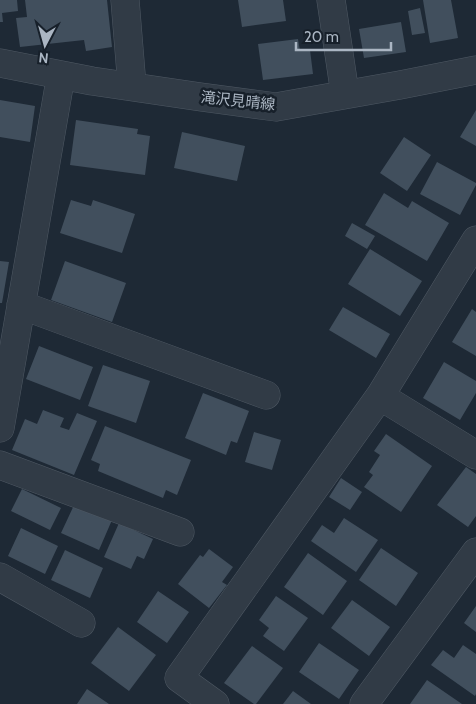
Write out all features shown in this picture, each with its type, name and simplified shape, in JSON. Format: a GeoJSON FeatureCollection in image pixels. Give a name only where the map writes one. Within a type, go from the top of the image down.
{"type":"FeatureCollection","features":[{"type":"Feature","properties":{"kind":"street"},"geometry":{"type":"LineString","coordinates":[[125,0],[132,86]]}},
{"type":"Feature","properties":{"kind":"street"},"geometry":{"type":"LineString","coordinates":[[331,0],[345,94]]}},
{"type":"Feature","properties":{"kind":"street","name":"滝沢見晴線"},"geometry":{"type":"LineString","coordinates":[[0,63],[61,75],[276,107],[476,70]]}},
{"type":"Feature","properties":{"kind":"street"},"geometry":{"type":"LineString","coordinates":[[0,428],[61,75]]}},
{"type":"Feature","properties":{"kind":"street"},"geometry":{"type":"LineString","coordinates":[[215,704],[179,678],[380,396],[476,240]]}},
{"type":"Feature","properties":{"kind":"street"},"geometry":{"type":"LineString","coordinates":[[21,305],[266,395]]}},
{"type":"Feature","properties":{"kind":"street"},"geometry":{"type":"LineString","coordinates":[[380,396],[476,455]]}},
{"type":"Feature","properties":{"kind":"street"},"geometry":{"type":"LineString","coordinates":[[0,465],[180,532]]}},
{"type":"Feature","properties":{"kind":"street"},"geometry":{"type":"LineString","coordinates":[[364,704],[476,552]]}},
{"type":"Feature","properties":{"kind":"street"},"geometry":{"type":"LineString","coordinates":[[0,577],[80,623]]}},
{"type":"Feature","properties":{"kind":"building"},"geometry":{"type":"Polygon","coordinates":[[[0,0],[17,0],[18,11],[2,13],[3,22],[0,22],[0,0]]]}},
{"type":"Feature","properties":{"kind":"building"},"geometry":{"type":"Polygon","coordinates":[[[25,0],[107,0],[112,47],[86,51],[84,40],[20,47],[16,18],[27,17],[25,0]]]}},
{"type":"Feature","properties":{"kind":"building"},"geometry":{"type":"Polygon","coordinates":[[[238,0],[283,0],[286,21],[242,27],[238,0]]]}},
{"type":"Feature","properties":{"kind":"building"},"geometry":{"type":"Polygon","coordinates":[[[423,0],[451,0],[458,38],[430,43],[423,0]]]}},
{"type":"Feature","properties":{"kind":"building"},"geometry":{"type":"Polygon","coordinates":[[[420,8],[425,33],[412,35],[408,11],[420,8]]]}},
{"type":"Feature","properties":{"kind":"building"},"geometry":{"type":"Polygon","coordinates":[[[401,22],[406,52],[364,58],[359,29],[401,22]]]}},
{"type":"Feature","properties":{"kind":"building"},"geometry":{"type":"Polygon","coordinates":[[[298,39],[300,51],[310,50],[313,74],[263,80],[258,44],[298,39]]]}},
{"type":"Feature","properties":{"kind":"building"},"geometry":{"type":"Polygon","coordinates":[[[0,100],[35,106],[30,142],[0,137],[0,100]]]}},
{"type":"Feature","properties":{"kind":"building"},"geometry":{"type":"Polygon","coordinates":[[[476,110],[476,146],[460,137],[476,110]]]}},
{"type":"Feature","properties":{"kind":"building"},"geometry":{"type":"Polygon","coordinates":[[[76,120],[138,129],[137,134],[150,136],[145,175],[70,165],[76,120]]]}},
{"type":"Feature","properties":{"kind":"building"},"geometry":{"type":"Polygon","coordinates":[[[182,132],[245,146],[237,181],[174,168],[182,132]]]}},
{"type":"Feature","properties":{"kind":"building"},"geometry":{"type":"Polygon","coordinates":[[[404,137],[431,155],[407,191],[380,173],[404,137]]]}},
{"type":"Feature","properties":{"kind":"building"},"geometry":{"type":"Polygon","coordinates":[[[437,162],[476,183],[460,215],[420,194],[437,162]]]}},
{"type":"Feature","properties":{"kind":"building"},"geometry":{"type":"Polygon","coordinates":[[[384,193],[408,208],[412,201],[449,223],[427,261],[365,225],[384,193]]]}},
{"type":"Feature","properties":{"kind":"building"},"geometry":{"type":"Polygon","coordinates":[[[71,200],[91,206],[93,200],[135,214],[122,253],[60,233],[71,200]]]}},
{"type":"Feature","properties":{"kind":"building"},"geometry":{"type":"Polygon","coordinates":[[[352,223],[375,236],[367,249],[345,236],[352,223]]]}},
{"type":"Feature","properties":{"kind":"building"},"geometry":{"type":"Polygon","coordinates":[[[370,249],[422,281],[400,316],[348,284],[370,249]]]}},
{"type":"Feature","properties":{"kind":"building"},"geometry":{"type":"Polygon","coordinates":[[[0,261],[9,262],[2,303],[0,303],[0,261]]]}},
{"type":"Feature","properties":{"kind":"building"},"geometry":{"type":"Polygon","coordinates":[[[65,261],[126,283],[112,322],[51,300],[65,261]]]}},
{"type":"Feature","properties":{"kind":"building"},"geometry":{"type":"Polygon","coordinates":[[[343,307],[390,334],[376,358],[329,330],[343,307]]]}},
{"type":"Feature","properties":{"kind":"building"},"geometry":{"type":"Polygon","coordinates":[[[472,309],[476,312],[476,356],[452,342],[472,309]]]}},
{"type":"Feature","properties":{"kind":"building"},"geometry":{"type":"Polygon","coordinates":[[[39,346],[93,367],[80,400],[26,379],[39,346]]]}},
{"type":"Feature","properties":{"kind":"building"},"geometry":{"type":"Polygon","coordinates":[[[444,362],[476,381],[476,393],[460,420],[423,398],[444,362]]]}},
{"type":"Feature","properties":{"kind":"building"},"geometry":{"type":"Polygon","coordinates":[[[103,365],[150,381],[136,423],[88,406],[103,365]]]}},
{"type":"Feature","properties":{"kind":"building"},"geometry":{"type":"Polygon","coordinates":[[[203,393],[249,411],[237,443],[231,441],[226,455],[185,438],[203,393]]]}},
{"type":"Feature","properties":{"kind":"building"},"geometry":{"type":"Polygon","coordinates":[[[43,410],[64,418],[60,427],[69,430],[77,413],[97,421],[74,475],[12,450],[25,419],[37,424],[43,410]]]}},
{"type":"Feature","properties":{"kind":"building"},"geometry":{"type":"Polygon","coordinates":[[[105,426],[191,460],[177,495],[166,490],[163,498],[98,471],[100,464],[91,460],[105,426]]]}},
{"type":"Feature","properties":{"kind":"building"},"geometry":{"type":"Polygon","coordinates":[[[254,432],[281,440],[272,470],[245,462],[254,432]]]}},
{"type":"Feature","properties":{"kind":"building"},"geometry":{"type":"Polygon","coordinates":[[[386,434],[432,466],[401,512],[364,487],[373,475],[369,472],[380,455],[374,451],[386,434]]]}},
{"type":"Feature","properties":{"kind":"building"},"geometry":{"type":"Polygon","coordinates":[[[466,467],[476,474],[476,516],[468,527],[437,505],[466,467]]]}},
{"type":"Feature","properties":{"kind":"building"},"geometry":{"type":"Polygon","coordinates":[[[341,478],[362,492],[350,510],[329,497],[341,478]]]}},
{"type":"Feature","properties":{"kind":"building"},"geometry":{"type":"Polygon","coordinates":[[[22,489],[61,508],[50,530],[11,511],[22,489]]]}},
{"type":"Feature","properties":{"kind":"building"},"geometry":{"type":"Polygon","coordinates":[[[75,503],[112,520],[99,550],[61,533],[75,503]]]}},
{"type":"Feature","properties":{"kind":"building"},"geometry":{"type":"Polygon","coordinates":[[[344,518],[378,540],[356,572],[311,541],[322,525],[334,533],[344,518]]]}},
{"type":"Feature","properties":{"kind":"building"},"geometry":{"type":"Polygon","coordinates":[[[119,523],[153,539],[144,559],[137,556],[131,569],[104,557],[119,523]]]}},
{"type":"Feature","properties":{"kind":"building"},"geometry":{"type":"Polygon","coordinates":[[[21,528],[58,546],[45,574],[8,556],[21,528]]]}},
{"type":"Feature","properties":{"kind":"building"},"geometry":{"type":"Polygon","coordinates":[[[381,548],[418,573],[396,606],[359,580],[381,548]]]}},
{"type":"Feature","properties":{"kind":"building"},"geometry":{"type":"Polygon","coordinates":[[[209,549],[233,567],[222,582],[227,585],[209,608],[178,584],[200,555],[203,557],[209,549]]]}},
{"type":"Feature","properties":{"kind":"building"},"geometry":{"type":"Polygon","coordinates":[[[65,550],[103,568],[90,598],[51,580],[65,550]]]}},
{"type":"Feature","properties":{"kind":"building"},"geometry":{"type":"Polygon","coordinates":[[[308,553],[347,581],[323,615],[284,587],[308,553]]]}},
{"type":"Feature","properties":{"kind":"building"},"geometry":{"type":"Polygon","coordinates":[[[158,591],[189,612],[167,643],[137,622],[158,591]]]}},
{"type":"Feature","properties":{"kind":"building"},"geometry":{"type":"Polygon","coordinates":[[[276,596],[308,618],[284,651],[263,636],[269,628],[259,620],[276,596]]]}},
{"type":"Feature","properties":{"kind":"building"},"geometry":{"type":"Polygon","coordinates":[[[352,600],[390,627],[369,656],[331,628],[352,600]]]}},
{"type":"Feature","properties":{"kind":"building"},"geometry":{"type":"Polygon","coordinates":[[[476,606],[476,632],[464,623],[476,606]]]}},
{"type":"Feature","properties":{"kind":"building"},"geometry":{"type":"Polygon","coordinates":[[[118,627],[156,655],[129,691],[91,663],[118,627]]]}},
{"type":"Feature","properties":{"kind":"building"},"geometry":{"type":"Polygon","coordinates":[[[319,643],[359,670],[339,699],[299,672],[319,643]]]}},
{"type":"Feature","properties":{"kind":"building"},"geometry":{"type":"Polygon","coordinates":[[[463,645],[476,654],[475,696],[431,665],[443,650],[454,658],[463,645]]]}},
{"type":"Feature","properties":{"kind":"building"},"geometry":{"type":"Polygon","coordinates":[[[252,646],[283,668],[256,704],[224,683],[252,646]]]}},
{"type":"Feature","properties":{"kind":"building"},"geometry":{"type":"Polygon","coordinates":[[[427,680],[462,704],[410,704],[427,680]]]}},
{"type":"Feature","properties":{"kind":"building"},"geometry":{"type":"Polygon","coordinates":[[[87,689],[109,704],[77,704],[87,689]]]}},
{"type":"Feature","properties":{"kind":"building"},"geometry":{"type":"Polygon","coordinates":[[[293,691],[311,704],[283,704],[293,691]]]}}]}
